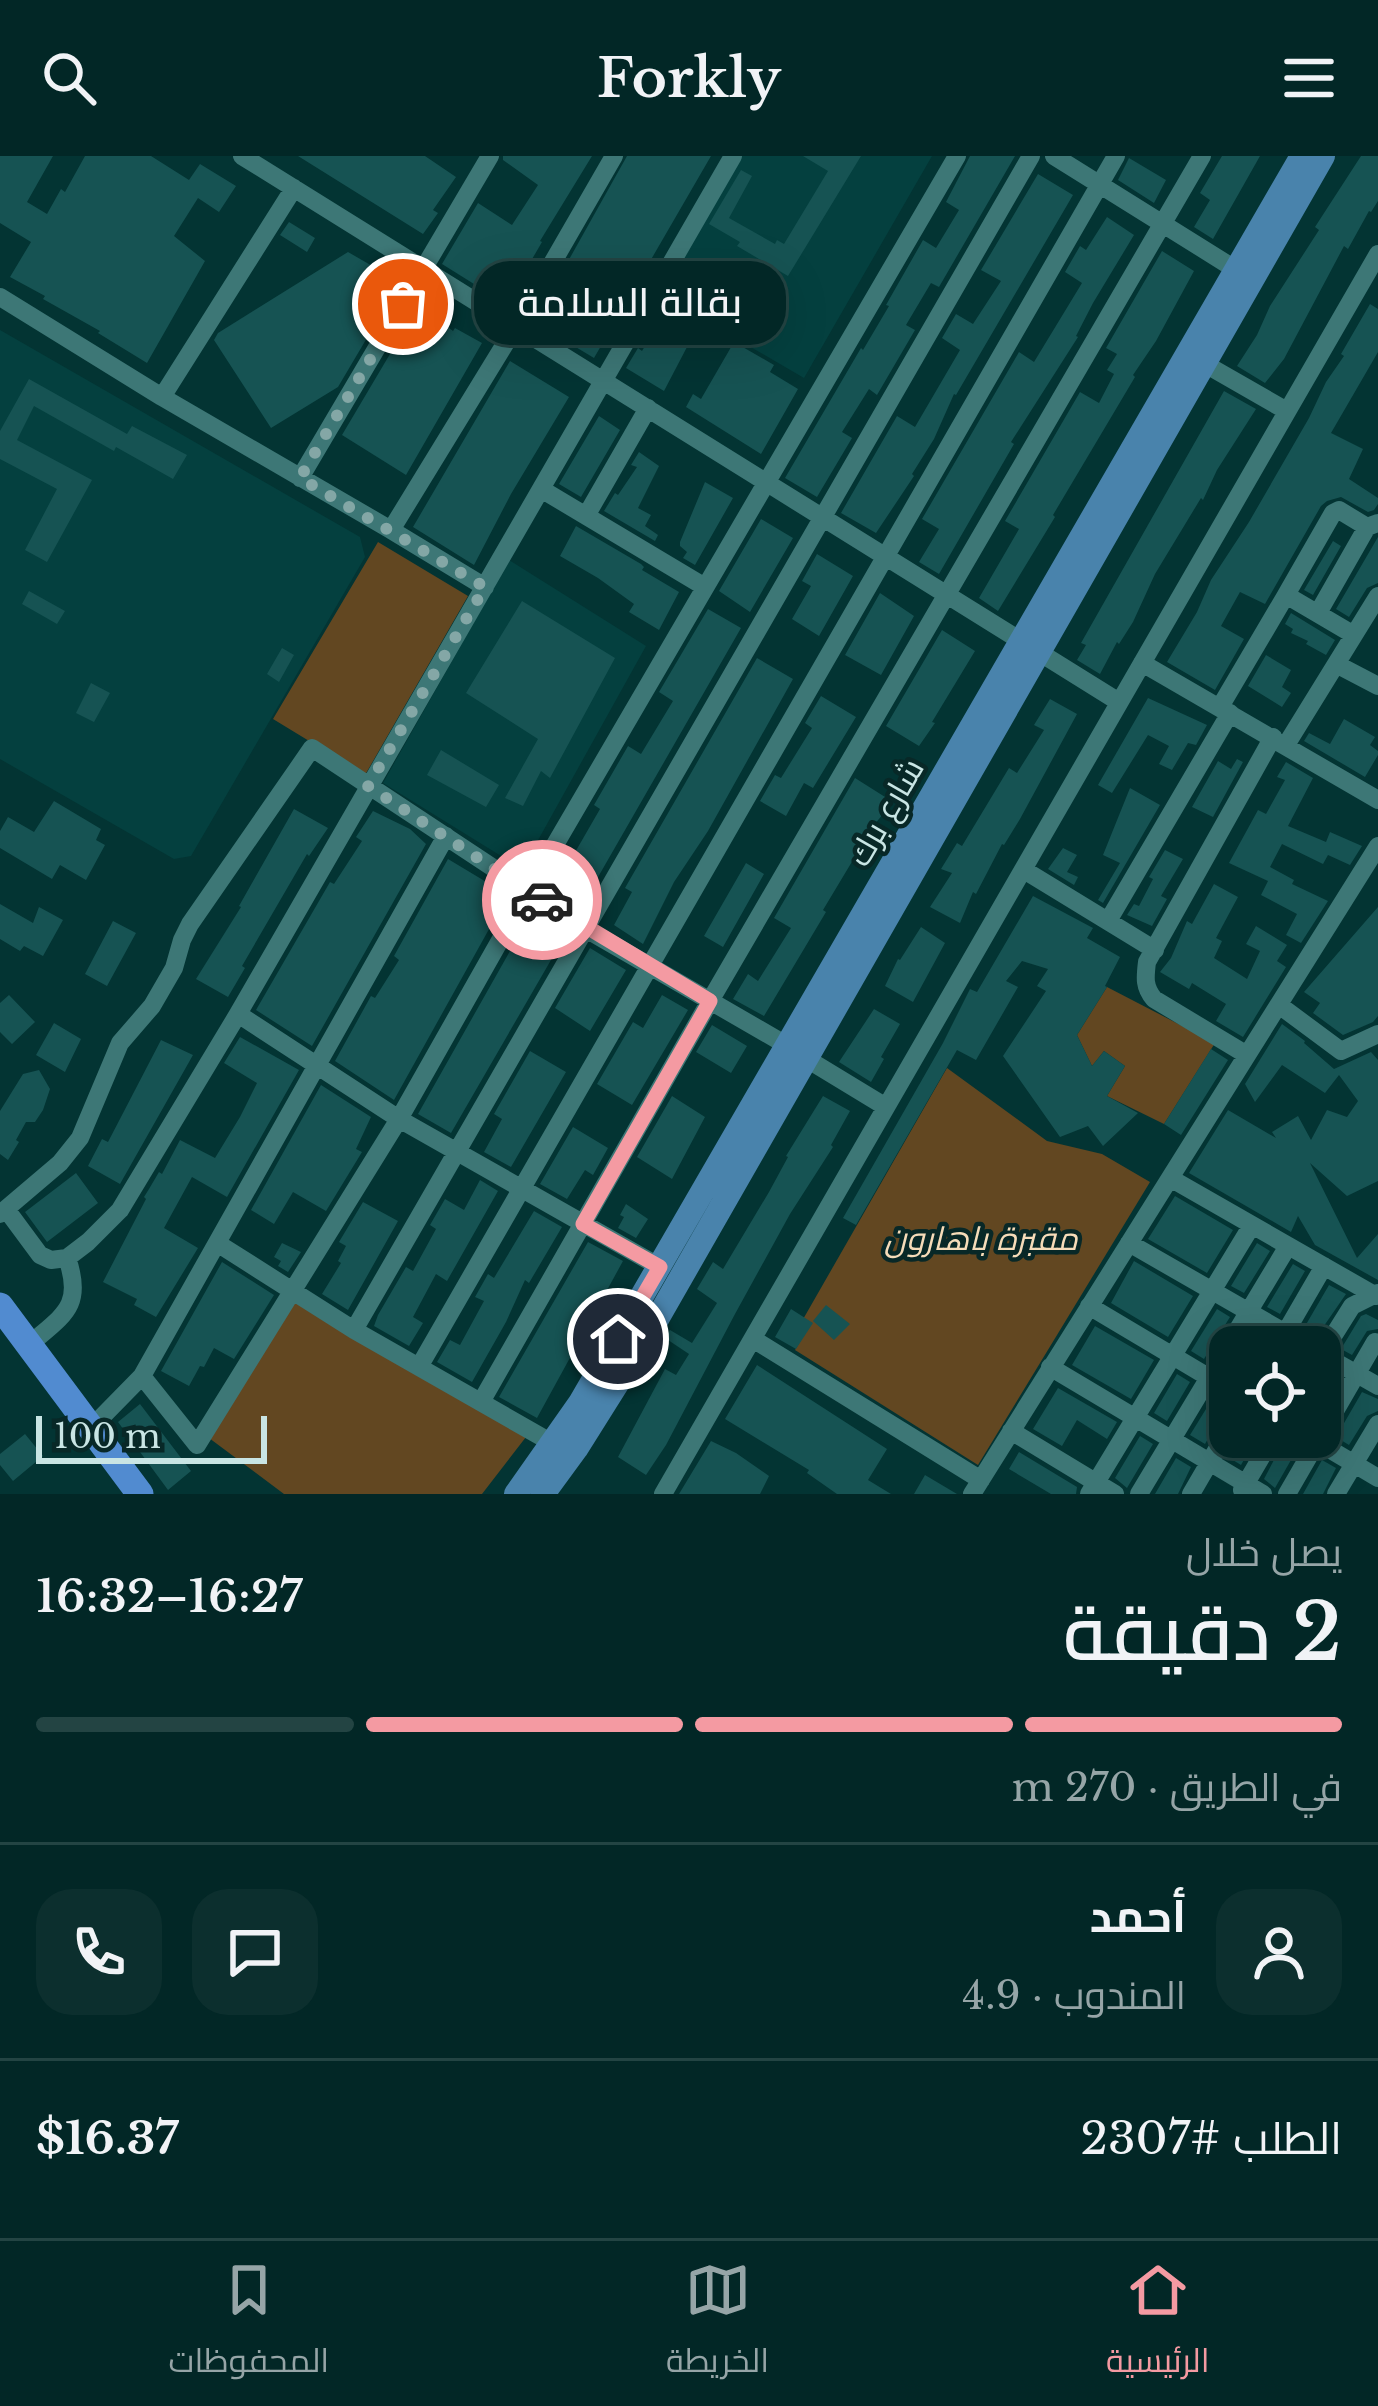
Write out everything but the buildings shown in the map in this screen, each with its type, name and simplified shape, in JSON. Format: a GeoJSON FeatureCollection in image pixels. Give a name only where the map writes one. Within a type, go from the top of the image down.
{"type":"FeatureCollection","features":[{"type":"Feature","properties":{"kind":"highway"},"geometry":{"type":"LineString","coordinates":[[0,1306],[140,1494]]}},
{"type":"Feature","properties":{"kind":"highway"},"geometry":{"type":"LineString","coordinates":[[0,1336],[122,1494]]}},
{"type":"Feature","properties":{"kind":"main road","name":"شارع برك"},"geometry":{"type":"LineString","coordinates":[[543,1494],[640,1348],[797,1053],[1031,646],[1235,269],[1302,156]]}},
{"type":"Feature","properties":{"kind":"main road","name":"شارع برك"},"geometry":{"type":"LineString","coordinates":[[1031,646],[1205,364],[1323,156]]}},
{"type":"Feature","properties":{"kind":"main road","name":"شارع برك"},"geometry":{"type":"LineString","coordinates":[[516,1494],[554,1444],[797,1053]]}},
{"type":"Feature","properties":{"kind":"street"},"geometry":{"type":"LineString","coordinates":[[242,156],[1120,702]]}},
{"type":"Feature","properties":{"kind":"street"},"geometry":{"type":"LineString","coordinates":[[300,478],[490,156]]}},
{"type":"Feature","properties":{"kind":"street"},"geometry":{"type":"LineString","coordinates":[[391,530],[614,156]]}},
{"type":"Feature","properties":{"kind":"street"},"geometry":{"type":"LineString","coordinates":[[733,156],[368,786],[238,1014],[120,1210],[67,1258],[51,1260],[40,1255],[3,1211],[60,1163],[80,1138],[120,1043],[152,1006],[174,968],[190,924],[312,748],[368,786],[584,928],[886,1107]]}},
{"type":"Feature","properties":{"kind":"street"},"geometry":{"type":"LineString","coordinates":[[142,1376],[196,1445],[399,1119],[957,156]]}},
{"type":"Feature","properties":{"kind":"street"},"geometry":{"type":"LineString","coordinates":[[354,1330],[1031,156]]}},
{"type":"Feature","properties":{"kind":"street"},"geometry":{"type":"LineString","coordinates":[[1054,156],[1235,269]]}},
{"type":"Feature","properties":{"kind":"street"},"geometry":{"type":"LineString","coordinates":[[419,1367],[1117,156]]}},
{"type":"Feature","properties":{"kind":"street"},"geometry":{"type":"LineString","coordinates":[[481,1402],[1202,156]]}},
{"type":"Feature","properties":{"kind":"street"},"geometry":{"type":"LineString","coordinates":[[162,397],[295,188]]}},
{"type":"Feature","properties":{"kind":"street"},"geometry":{"type":"LineString","coordinates":[[663,1494],[1378,254]]}},
{"type":"Feature","properties":{"kind":"street"},"geometry":{"type":"LineString","coordinates":[[0,297],[485,587]]}},
{"type":"Feature","properties":{"kind":"street"},"geometry":{"type":"LineString","coordinates":[[1205,364],[1287,411]]}},
{"type":"Feature","properties":{"kind":"street"},"geometry":{"type":"LineString","coordinates":[[586,515],[648,409]]}},
{"type":"Feature","properties":{"kind":"street"},"geometry":{"type":"LineString","coordinates":[[541,489],[705,587]]}},
{"type":"Feature","properties":{"kind":"street"},"geometry":{"type":"LineString","coordinates":[[1108,921],[1286,595],[1339,510],[1372,525],[1318,613]]}},
{"type":"Feature","properties":{"kind":"street"},"geometry":{"type":"LineString","coordinates":[[1286,595],[1354,635]]}},
{"type":"Feature","properties":{"kind":"street"},"geometry":{"type":"LineString","coordinates":[[1247,1054],[1154,999],[1145,980],[1147,962],[1280,741],[1378,596]]}},
{"type":"Feature","properties":{"kind":"street"},"geometry":{"type":"LineString","coordinates":[[1142,663],[1378,800]]}},
{"type":"Feature","properties":{"kind":"street"},"geometry":{"type":"LineString","coordinates":[[1336,664],[1378,686]]}},
{"type":"Feature","properties":{"kind":"street"},"geometry":{"type":"LineString","coordinates":[[91,1428],[142,1376],[446,836]]}},
{"type":"Feature","properties":{"kind":"street"},"geometry":{"type":"LineString","coordinates":[[753,1339],[974,1490],[1378,846]]}},
{"type":"Feature","properties":{"kind":"street"},"geometry":{"type":"LineString","coordinates":[[1024,870],[1155,950]]}},
{"type":"Feature","properties":{"kind":"street"},"geometry":{"type":"LineString","coordinates":[[1279,1005],[1341,1051],[1378,1034]]}},
{"type":"Feature","properties":{"kind":"street"},"geometry":{"type":"LineString","coordinates":[[238,1014],[399,1119],[660,1267]]}},
{"type":"Feature","properties":{"kind":"street"},"geometry":{"type":"LineString","coordinates":[[1169,1178],[1377,1295]]}},
{"type":"Feature","properties":{"kind":"street"},"geometry":{"type":"LineString","coordinates":[[1093,1488],[1252,1225]]}},
{"type":"Feature","properties":{"kind":"street"},"geometry":{"type":"LineString","coordinates":[[217,1243],[354,1330],[554,1444]]}},
{"type":"Feature","properties":{"kind":"street"},"geometry":{"type":"LineString","coordinates":[[1129,1243],[1249,1311],[1266,1326]]}},
{"type":"Feature","properties":{"kind":"street"},"geometry":{"type":"LineString","coordinates":[[1240,1326],[1288,1246]]}},
{"type":"Feature","properties":{"kind":"street"},"geometry":{"type":"LineString","coordinates":[[29,1345],[67,1312],[75,1281],[67,1258]]}},
{"type":"Feature","properties":{"kind":"street"},"geometry":{"type":"LineString","coordinates":[[1289,1326],[1324,1266]]}},
{"type":"Feature","properties":{"kind":"street"},"geometry":{"type":"LineString","coordinates":[[1337,1326],[1352,1306],[1377,1295]]}},
{"type":"Feature","properties":{"kind":"street"},"geometry":{"type":"LineString","coordinates":[[1089,1306],[1209,1378],[1139,1494]]}},
{"type":"Feature","properties":{"kind":"street"},"geometry":{"type":"LineString","coordinates":[[1341,1398],[1375,1342]]}},
{"type":"Feature","properties":{"kind":"street"},"geometry":{"type":"LineString","coordinates":[[1341,1364],[1378,1386]]}},
{"type":"Feature","properties":{"kind":"street"},"geometry":{"type":"LineString","coordinates":[[1050,1367],[1249,1491],[1264,1458]]}},
{"type":"Feature","properties":{"kind":"street"},"geometry":{"type":"LineString","coordinates":[[1336,1494],[1378,1424]]}},
{"type":"Feature","properties":{"kind":"street"},"geometry":{"type":"LineString","coordinates":[[1011,1431],[1093,1488],[1115,1494]]}},
{"type":"Feature","properties":{"kind":"street"},"geometry":{"type":"LineString","coordinates":[[1341,1455],[1378,1478]]}},
{"type":"Feature","properties":{"kind":"street"},"geometry":{"type":"LineString","coordinates":[[1191,1494],[1211,1458]]}},
{"type":"Feature","properties":{"kind":"street"},"geometry":{"type":"LineString","coordinates":[[1287,1494],[1306,1458]]}},
{"type":"Feature","properties":{"kind":"shaded area"},"geometry":{"type":"Polygon","coordinates":[[[740,156],[932,156],[804,378],[661,295],[740,156]]]}},
{"type":"Feature","properties":{"kind":"shaded area"},"geometry":{"type":"Polygon","coordinates":[[[0,330],[360,537],[365,557],[191,856],[174,859],[0,759],[0,330]]]}},
{"type":"Feature","properties":{"kind":"shaded area"},"geometry":{"type":"Polygon","coordinates":[[[509,560],[646,646],[522,869],[383,783],[509,560]]]}},
{"type":"Feature","properties":{"kind":"green space"},"geometry":{"type":"Polygon","coordinates":[[[378,542],[468,596],[365,775],[273,719],[378,542]]]}},
{"type":"Feature","properties":{"kind":"green space"},"geometry":{"type":"Polygon","coordinates":[[[1107,987],[1215,1043],[1164,1124],[1107,1096],[1125,1066],[1104,1051],[1092,1066],[1077,1035],[1107,987]]]}},
{"type":"Feature","properties":{"kind":"green space","name":"مقبرة باهارون"},"geometry":{"type":"Polygon","coordinates":[[[947,1068],[1047,1141],[1102,1154],[1150,1182],[978,1465],[795,1350],[801,1340],[794,1335],[947,1068]]]}},
{"type":"Feature","properties":{"kind":"green space"},"geometry":{"type":"Polygon","coordinates":[[[294,1300],[526,1437],[482,1494],[284,1494],[209,1438],[294,1300]]]}},
{"type":"Feature","properties":{"kind":"way so far"},"geometry":{"type":"LineString","coordinates":[[403,304],[300,478],[485,587],[368,786],[542,900]]}},
{"type":"Feature","properties":{"kind":"place","name":"بقالة السلامة"},"geometry":{"type":"Point","coordinates":[403,304]}},
{"type":"Feature","properties":{"kind":"route"},"geometry":{"type":"LineString","coordinates":[[542,900],[710,1001],[583,1224],[660,1267],[618,1339]]}}]}
